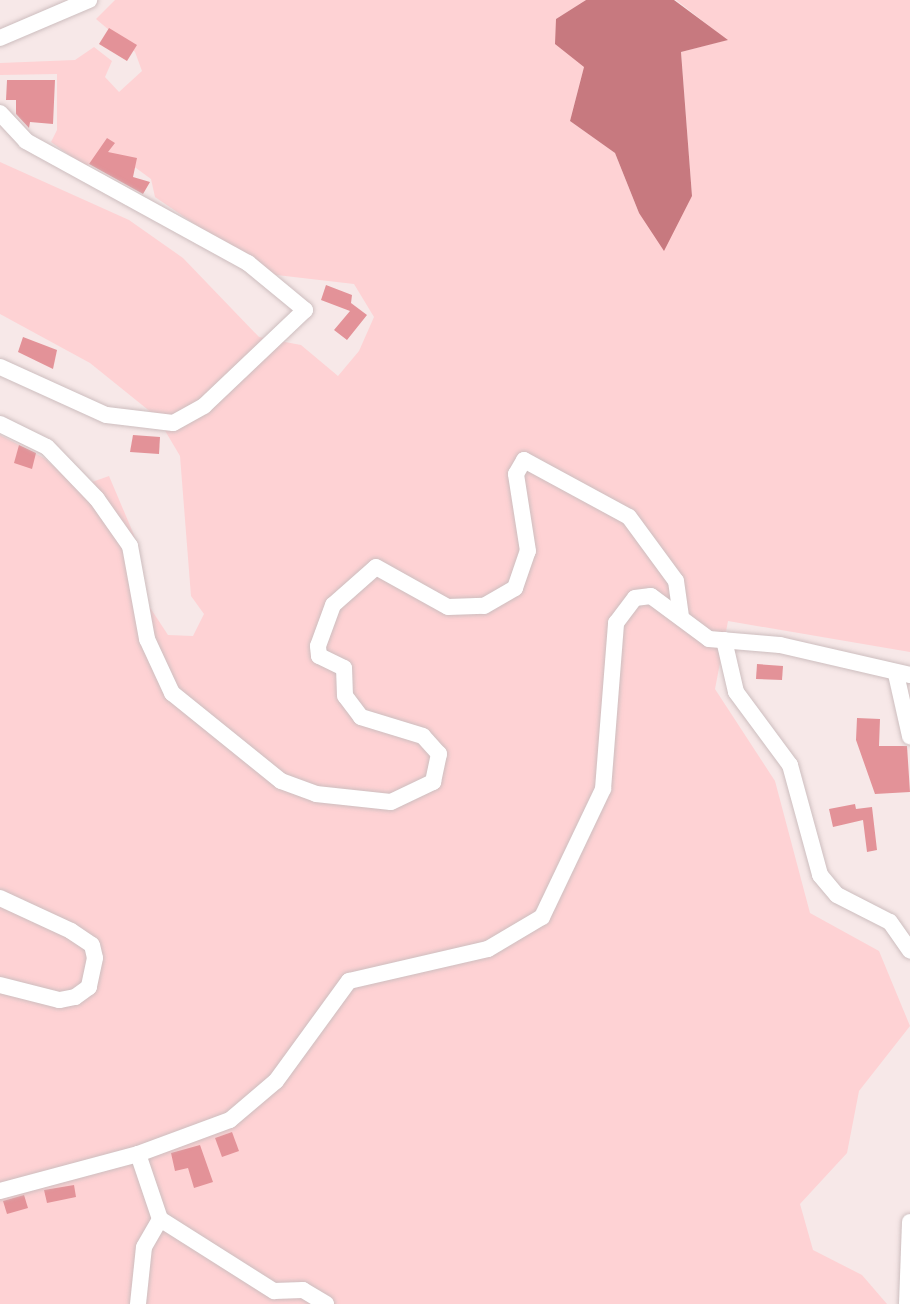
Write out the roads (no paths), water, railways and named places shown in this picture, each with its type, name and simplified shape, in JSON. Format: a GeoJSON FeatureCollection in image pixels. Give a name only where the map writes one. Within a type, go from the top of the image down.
{"type":"FeatureCollection","features":[{"type":"Feature","properties":{"kind":"street"},"geometry":{"type":"LineString","coordinates":[[0,38],[89,0]]}},
{"type":"Feature","properties":{"kind":"street"},"geometry":{"type":"LineString","coordinates":[[0,113],[26,141],[248,263],[305,310],[204,406],[173,423],[106,415],[0,368]]}},
{"type":"Feature","properties":{"kind":"street"},"geometry":{"type":"LineString","coordinates":[[0,424],[47,447],[97,499],[130,546],[138,608],[172,692],[281,781],[316,794],[391,802],[433,782],[439,754],[423,736],[361,716],[345,696],[344,668],[318,656],[318,646],[333,605],[376,567],[448,607],[484,606],[515,588],[528,551],[516,474],[524,460],[629,517],[676,580],[681,618]]}},
{"type":"Feature","properties":{"kind":"street"},"geometry":{"type":"LineString","coordinates":[[0,1191],[138,1154],[202,1133],[254,1103],[349,981],[488,949],[542,917],[603,789],[622,610],[651,596],[709,639],[780,645],[903,674],[910,736]]}},
{"type":"Feature","properties":{"kind":"street"},"geometry":{"type":"LineString","coordinates":[[724,640],[736,692],[790,765],[820,875],[837,895],[890,922],[910,951]]}},
{"type":"Feature","properties":{"kind":"street"},"geometry":{"type":"LineString","coordinates":[[0,898],[71,931],[92,946],[95,958],[89,987],[75,997],[59,1000],[0,985]]}},
{"type":"Feature","properties":{"kind":"street"},"geometry":{"type":"LineString","coordinates":[[138,1154],[160,1219],[274,1291],[303,1290],[326,1304]]}},
{"type":"Feature","properties":{"kind":"street"},"geometry":{"type":"LineString","coordinates":[[138,1304],[144,1247],[160,1219]]}},
{"type":"Feature","properties":{"kind":"street"},"geometry":{"type":"LineString","coordinates":[[907,1304],[910,1222]]}}]}
